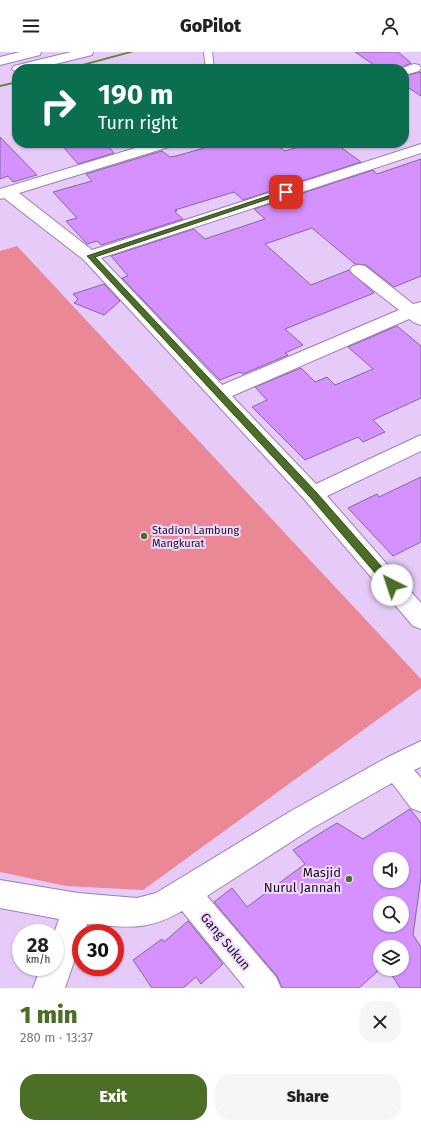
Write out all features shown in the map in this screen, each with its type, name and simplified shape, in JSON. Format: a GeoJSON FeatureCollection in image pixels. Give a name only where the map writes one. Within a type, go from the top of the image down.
{"type":"FeatureCollection","features":[{"type":"Feature","properties":{"kind":"main road"},"geometry":{"type":"LineString","coordinates":[[0,61],[20,54],[36,62],[87,52]]}},
{"type":"Feature","properties":{"kind":"main road"},"geometry":{"type":"LineString","coordinates":[[0,74],[12,71]]}},
{"type":"Feature","properties":{"kind":"main road"},"geometry":{"type":"LineString","coordinates":[[4,193],[151,148]]}},
{"type":"Feature","properties":{"kind":"main road"},"geometry":{"type":"LineString","coordinates":[[90,256],[421,148]]}},
{"type":"Feature","properties":{"kind":"main road"},"geometry":{"type":"LineString","coordinates":[[4,193],[90,256],[313,494],[421,619]]}},
{"type":"Feature","properties":{"kind":"main road"},"geometry":{"type":"LineString","coordinates":[[359,270],[418,312]]}},
{"type":"Feature","properties":{"kind":"main road"},"geometry":{"type":"LineString","coordinates":[[219,394],[418,312]]}},
{"type":"Feature","properties":{"kind":"main road"},"geometry":{"type":"LineString","coordinates":[[313,494],[421,442]]}},
{"type":"Feature","properties":{"kind":"main road"},"geometry":{"type":"LineString","coordinates":[[0,894],[78,908],[138,913],[161,907],[186,893],[301,820],[421,753]]}},
{"type":"Feature","properties":{"kind":"main road"},"geometry":{"type":"LineString","coordinates":[[395,767],[421,798]]}},
{"type":"Feature","properties":{"kind":"main road","name":"Gang Sukun"},"geometry":{"type":"LineString","coordinates":[[186,893],[265,988]]}},
{"type":"Feature","properties":{"kind":"main road"},"geometry":{"type":"LineString","coordinates":[[49,988],[78,908]]}},
{"type":"Feature","properties":{"kind":"lane"},"geometry":{"type":"LineString","coordinates":[[208,52],[209,64]]}},
{"type":"Feature","properties":{"kind":"shaded area","name":"Stadion Lambung Mangkurat"},"geometry":{"type":"Polygon","coordinates":[[[17,246],[421,679],[421,688],[143,890],[66,886],[0,872],[0,251],[17,246]]]}},
{"type":"Feature","properties":{"kind":"building"},"geometry":{"type":"Polygon","coordinates":[[[355,52],[398,52],[411,63],[409,64],[373,64],[355,52]]]}},
{"type":"Feature","properties":{"kind":"building"},"geometry":{"type":"Polygon","coordinates":[[[421,72],[421,96],[409,88],[409,75],[421,72]]]}},
{"type":"Feature","properties":{"kind":"building"},"geometry":{"type":"Polygon","coordinates":[[[0,137],[37,175],[13,182],[8,176],[0,179],[0,137]]]}},
{"type":"Feature","properties":{"kind":"building"},"geometry":{"type":"Polygon","coordinates":[[[64,148],[110,148],[114,153],[78,164],[64,148]]]}},
{"type":"Feature","properties":{"kind":"building"},"geometry":{"type":"Polygon","coordinates":[[[204,148],[280,148],[285,151],[295,148],[342,148],[361,162],[243,200],[234,192],[175,210],[177,211],[175,212],[183,219],[101,245],[97,241],[87,244],[66,221],[77,218],[53,192],[92,181],[86,174],[162,151],[170,157],[204,148]]]}},
{"type":"Feature","properties":{"kind":"building"},"geometry":{"type":"Polygon","coordinates":[[[421,159],[421,276],[394,287],[366,265],[355,264],[312,228],[265,244],[311,285],[349,270],[374,293],[285,329],[303,345],[285,353],[288,355],[243,374],[240,372],[220,380],[122,278],[128,276],[111,256],[194,229],[205,239],[265,219],[254,209],[373,170],[377,174],[421,159]]]}},
{"type":"Feature","properties":{"kind":"building"},"geometry":{"type":"Polygon","coordinates":[[[104,284],[120,301],[104,315],[74,303],[78,299],[73,294],[104,284]]]}},
{"type":"Feature","properties":{"kind":"building"},"geometry":{"type":"Polygon","coordinates":[[[397,326],[421,346],[421,398],[373,420],[385,432],[363,442],[358,437],[305,460],[252,407],[267,400],[255,387],[301,368],[315,382],[327,377],[335,385],[373,369],[348,347],[397,326]]]}},
{"type":"Feature","properties":{"kind":"building"},"geometry":{"type":"Polygon","coordinates":[[[421,477],[421,542],[393,556],[348,508],[377,494],[379,497],[421,477]]]}},
{"type":"Feature","properties":{"kind":"building"},"geometry":{"type":"Polygon","coordinates":[[[410,809],[421,823],[421,877],[413,935],[421,947],[421,988],[400,988],[392,976],[409,976],[409,940],[373,940],[373,975],[359,988],[282,988],[277,976],[214,902],[232,888],[247,907],[305,864],[293,850],[337,823],[363,839],[410,809]]]}},
{"type":"Feature","properties":{"kind":"building"},"geometry":{"type":"Polygon","coordinates":[[[188,921],[223,964],[201,984],[196,977],[183,988],[152,988],[133,960],[162,939],[164,942],[188,921]]]}},
{"type":"Feature","properties":{"kind":"waterway"},"geometry":{"type":"LineString","coordinates":[[85,64],[132,52]]}},
{"type":"Feature","properties":{"kind":"waterway"},"geometry":{"type":"LineString","coordinates":[[0,86],[12,83]]}},
{"type":"Feature","properties":{"kind":"place","name":"Stadion Lambung Mangkurat"},"geometry":{"type":"Point","coordinates":[144,536]}},
{"type":"Feature","properties":{"kind":"place","name":"Masjid Nurul Jannah"},"geometry":{"type":"Point","coordinates":[349,879]}},
{"type":"Feature","properties":{"kind":"route"},"geometry":{"type":"LineString","coordinates":[[286,192],[90,256],[313,494],[392,585]]}}]}
